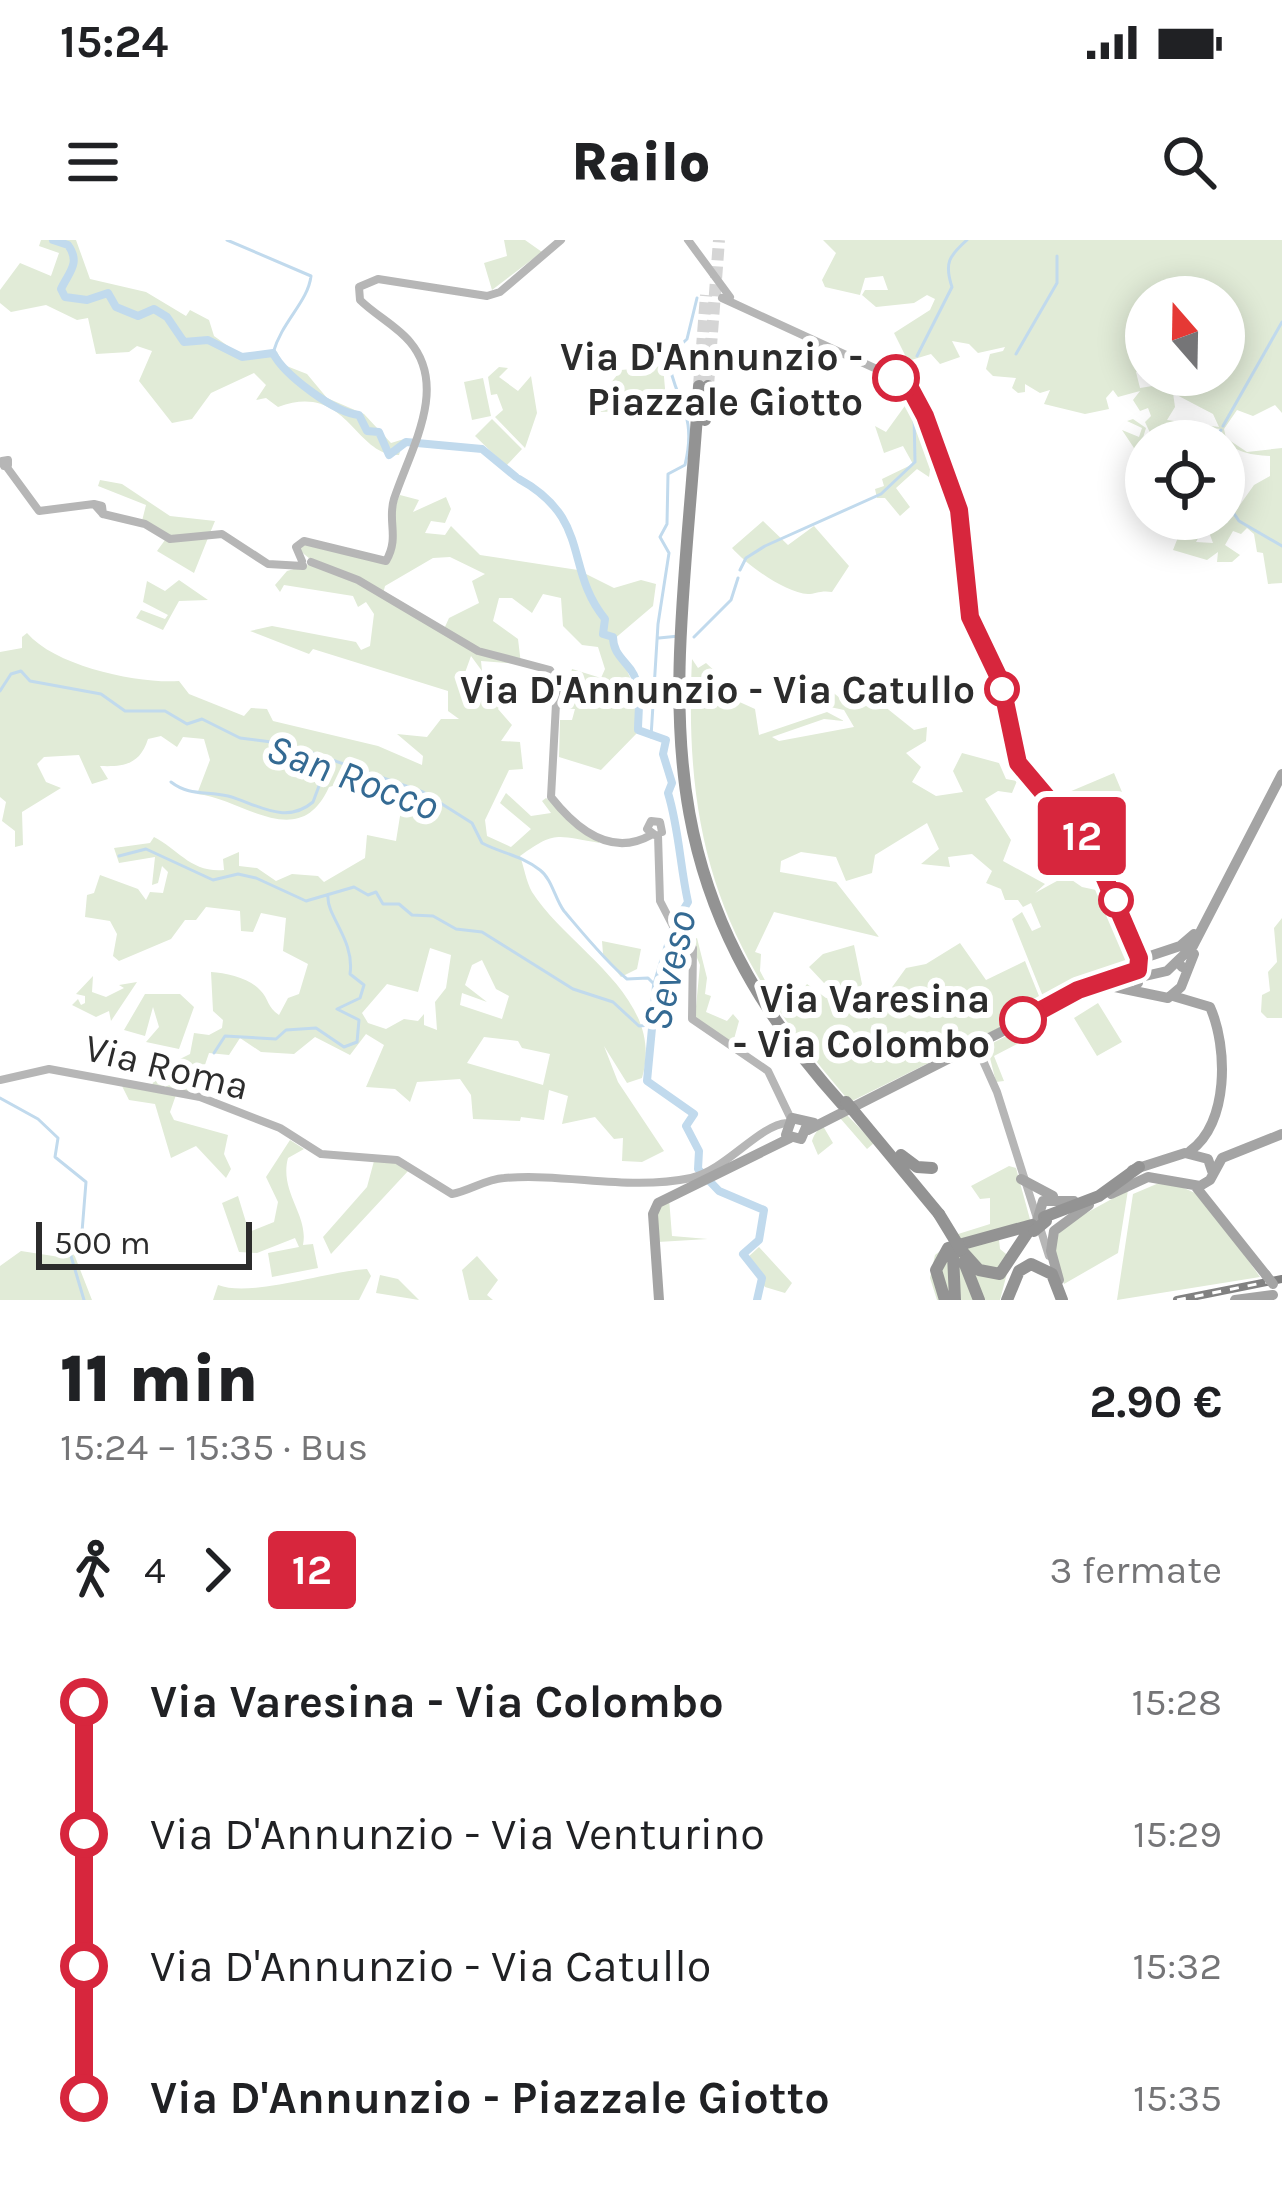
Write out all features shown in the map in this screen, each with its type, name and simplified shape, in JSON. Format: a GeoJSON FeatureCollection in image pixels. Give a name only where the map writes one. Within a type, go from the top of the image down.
{"type":"FeatureCollection","features":[{"type":"Feature","properties":{"kind":"highway"},"geometry":{"type":"LineString","coordinates":[[704,386],[679,713],[687,816],[707,892],[734,956],[766,1012],[937,1215],[977,1300]]}},
{"type":"Feature","properties":{"kind":"highway"},"geometry":{"type":"LineString","coordinates":[[847,1107],[912,1164],[932,1168]]}},
{"type":"Feature","properties":{"kind":"highway"},"geometry":{"type":"LineString","coordinates":[[957,1252],[983,1273],[1000,1274],[1036,1226],[1104,1194],[1139,1167]]}},
{"type":"Feature","properties":{"kind":"highway"},"geometry":{"type":"LineString","coordinates":[[944,1300],[936,1270],[948,1248],[1036,1226],[1094,1202]]}},
{"type":"Feature","properties":{"kind":"highway"},"geometry":{"type":"LineString","coordinates":[[1005,1300],[1036,1226]]}},
{"type":"Feature","properties":{"kind":"highway"},"geometry":{"type":"LineString","coordinates":[[955,1300],[957,1252]]}},
{"type":"Feature","properties":{"kind":"highway"},"geometry":{"type":"LineString","coordinates":[[1005,1300],[1019,1270],[1031,1264],[1052,1274],[1062,1296]]}},
{"type":"Feature","properties":{"kind":"main road"},"geometry":{"type":"LineString","coordinates":[[1047,1008],[1092,987],[1174,968],[1193,946],[1282,774]]}},
{"type":"Feature","properties":{"kind":"main road"},"geometry":{"type":"LineString","coordinates":[[1047,1008],[1139,978],[1157,954],[1194,934],[1232,869]]}},
{"type":"Feature","properties":{"kind":"main road"},"geometry":{"type":"LineString","coordinates":[[1173,996],[1181,970],[1232,869]]}},
{"type":"Feature","properties":{"kind":"main road"},"geometry":{"type":"LineString","coordinates":[[1157,954],[1181,970],[1193,998]]}},
{"type":"Feature","properties":{"kind":"main road"},"geometry":{"type":"LineString","coordinates":[[659,1300],[654,1209],[663,1198],[773,1144],[797,1124],[959,1053],[979,1050],[993,1035],[1094,983],[1139,978]]}},
{"type":"Feature","properties":{"kind":"main road"},"geometry":{"type":"LineString","coordinates":[[1139,978],[1159,1000],[1193,998],[1213,1012],[1220,1060],[1218,1099],[1202,1142],[1171,1166],[1175,1178]]}},
{"type":"Feature","properties":{"kind":"main road"},"geometry":{"type":"LineString","coordinates":[[1196,1187],[1211,1165],[1282,1133]]}},
{"type":"Feature","properties":{"kind":"main road"},"geometry":{"type":"LineString","coordinates":[[1202,1142],[1211,1165],[1211,1200]]}},
{"type":"Feature","properties":{"kind":"main road"},"geometry":{"type":"LineString","coordinates":[[1036,1226],[1043,1201],[1074,1202],[1139,1167],[1183,1154],[1211,1165]]}},
{"type":"Feature","properties":{"kind":"main road"},"geometry":{"type":"LineString","coordinates":[[1062,1296],[1051,1251],[1054,1231],[1066,1217],[1135,1180],[1175,1178],[1211,1200],[1273,1291],[1235,1300]]}},
{"type":"Feature","properties":{"kind":"main road"},"geometry":{"type":"LineString","coordinates":[[1022,1179],[1074,1202]]}},
{"type":"Feature","properties":{"kind":"street"},"geometry":{"type":"LineString","coordinates":[[305,563],[296,548],[304,542],[386,560],[397,533],[392,503],[428,406],[428,376],[409,340],[360,300],[359,286],[378,278],[483,296],[500,292],[561,240]]}},
{"type":"Feature","properties":{"kind":"street"},"geometry":{"type":"LineString","coordinates":[[688,240],[728,298],[910,388],[959,510],[970,617],[1001,682],[1018,763],[1094,853],[1135,944],[1139,978]]}},
{"type":"Feature","properties":{"kind":"street"},"geometry":{"type":"LineString","coordinates":[[5,465],[29,504],[43,512],[99,510],[145,524],[175,540],[222,534],[274,566],[305,563],[358,580],[478,651],[550,670],[557,685],[551,797],[606,844],[630,846],[653,834],[665,921],[686,949],[694,1022],[763,1068],[802,1115],[797,1124]]}},
{"type":"Feature","properties":{"kind":"street"},"geometry":{"type":"LineString","coordinates":[[1135,944],[1157,954]]}},
{"type":"Feature","properties":{"kind":"street"},"geometry":{"type":"LineString","coordinates":[[979,1050],[1062,1296]]}},
{"type":"Feature","properties":{"kind":"street","name":"Via Roma"},"geometry":{"type":"LineString","coordinates":[[0,1080],[53,1070],[200,1097],[280,1128],[321,1154],[397,1160],[446,1194],[500,1178],[579,1176],[620,1185],[703,1176],[749,1148],[770,1126],[797,1124]]}},
{"type":"Feature","properties":{"kind":"street"},"geometry":{"type":"LineString","coordinates":[[780,1090],[797,1124]]}},
{"type":"Feature","properties":{"kind":"green space"},"geometry":{"type":"Polygon","coordinates":[[[41,240],[76,240],[90,279],[146,292],[186,316],[190,310],[209,320],[214,336],[239,354],[277,352],[284,365],[307,374],[327,398],[364,414],[391,443],[404,439],[399,455],[371,445],[335,411],[320,404],[278,407],[266,398],[256,400],[266,385],[254,373],[211,393],[192,419],[172,423],[139,381],[152,351],[137,346],[129,352],[96,354],[88,318],[77,320],[46,305],[11,312],[0,303],[0,290],[20,263],[51,276],[59,253],[39,246],[41,240]]]}},
{"type":"Feature","properties":{"kind":"green space"},"geometry":{"type":"Polygon","coordinates":[[[504,240],[525,240],[542,252],[492,290],[484,263],[507,256],[504,240]]]}},
{"type":"Feature","properties":{"kind":"green space"},"geometry":{"type":"Polygon","coordinates":[[[823,240],[1282,240],[1282,413],[1275,405],[1253,416],[1237,410],[1230,420],[1216,420],[1179,396],[1245,396],[1245,276],[1125,276],[1125,395],[1118,397],[1113,390],[1106,398],[1109,409],[1085,414],[1044,404],[1050,390],[1040,393],[1025,384],[1025,392],[1018,393],[1012,388],[1016,378],[993,376],[986,369],[990,354],[1005,347],[978,353],[969,344],[952,341],[960,357],[940,364],[931,354],[908,361],[894,333],[930,310],[935,299],[927,295],[914,303],[876,307],[862,295],[865,290],[888,290],[883,276],[865,278],[860,295],[825,287],[822,280],[836,253],[823,240]]]}},
{"type":"Feature","properties":{"kind":"green space"},"geometry":{"type":"Polygon","coordinates":[[[663,366],[667,411],[588,412],[621,370],[663,366]]]}},
{"type":"Feature","properties":{"kind":"green space"},"geometry":{"type":"Polygon","coordinates":[[[499,367],[508,368],[499,377],[518,391],[531,376],[537,413],[525,448],[495,417],[503,410],[497,394],[491,395],[488,377],[499,367]]]}},
{"type":"Feature","properties":{"kind":"green space"},"geometry":{"type":"Polygon","coordinates":[[[483,378],[491,416],[472,420],[464,382],[483,378]]]}},
{"type":"Feature","properties":{"kind":"green space"},"geometry":{"type":"Polygon","coordinates":[[[1136,396],[1173,396],[1175,407],[1167,420],[1147,420],[1151,416],[1148,408],[1140,411],[1133,400],[1136,396]]]}},
{"type":"Feature","properties":{"kind":"green space"},"geometry":{"type":"Polygon","coordinates":[[[907,403],[922,418],[930,469],[929,477],[917,469],[896,488],[910,507],[900,516],[885,498],[877,498],[875,489],[884,486],[882,479],[913,464],[903,446],[884,453],[875,426],[886,432],[907,403]]]}},
{"type":"Feature","properties":{"kind":"green space"},"geometry":{"type":"Polygon","coordinates":[[[492,419],[522,449],[506,466],[475,436],[492,419]]]}},
{"type":"Feature","properties":{"kind":"green space"},"geometry":{"type":"Polygon","coordinates":[[[1282,448],[1282,583],[1268,584],[1263,553],[1257,552],[1254,534],[1245,530],[1245,498],[1254,485],[1270,476],[1270,456],[1247,453],[1282,448]]]}},
{"type":"Feature","properties":{"kind":"green space"},"geometry":{"type":"Polygon","coordinates":[[[100,480],[122,484],[170,516],[215,521],[210,533],[173,538],[142,521],[146,505],[98,486],[100,480]]]}},
{"type":"Feature","properties":{"kind":"green space"},"geometry":{"type":"Polygon","coordinates":[[[400,495],[419,500],[413,512],[446,497],[451,509],[445,523],[431,521],[425,533],[445,535],[451,526],[480,555],[578,570],[614,588],[641,580],[656,584],[653,606],[613,640],[639,697],[638,732],[601,770],[559,757],[560,720],[572,720],[575,709],[556,708],[557,688],[569,681],[572,669],[601,678],[605,669],[598,647],[582,645],[563,626],[561,598],[543,594],[532,613],[512,598],[499,598],[493,621],[518,639],[521,664],[481,661],[482,671],[471,656],[462,681],[502,690],[506,695],[498,709],[512,725],[501,741],[520,742],[523,769],[509,770],[485,820],[487,836],[511,847],[531,829],[500,803],[506,793],[531,816],[551,813],[542,801],[546,798],[600,843],[557,837],[520,856],[532,892],[610,976],[640,1023],[646,1049],[642,1078],[627,1083],[604,1046],[618,1082],[664,1151],[642,1162],[622,1161],[623,1138],[614,1139],[595,1117],[562,1124],[568,1096],[549,1090],[544,1120],[521,1117],[520,1121],[473,1119],[471,1095],[460,1079],[417,1082],[410,1102],[395,1089],[366,1087],[384,1045],[366,1034],[350,1055],[315,1037],[294,1054],[261,1052],[240,1038],[229,1055],[209,1053],[194,1097],[176,1095],[170,1112],[174,1120],[228,1135],[224,1154],[231,1169],[226,1178],[196,1146],[171,1158],[155,1104],[129,1100],[122,1086],[151,1090],[158,1062],[168,1065],[190,1054],[194,1033],[209,1035],[222,1028],[223,1020],[213,1011],[211,972],[250,982],[279,1015],[288,998],[299,994],[308,964],[283,951],[286,918],[261,913],[253,932],[241,931],[240,911],[206,907],[196,920],[185,920],[171,939],[119,961],[113,956],[117,934],[110,921],[85,917],[87,895],[94,893],[100,875],[138,889],[146,900],[150,892],[163,893],[168,872],[162,866],[158,883],[152,885],[155,857],[119,863],[114,848],[150,843],[154,837],[203,868],[224,870],[223,859],[239,852],[239,866],[257,868],[276,881],[292,874],[318,876],[324,882],[365,858],[367,835],[396,841],[401,810],[375,794],[365,797],[340,784],[329,787],[317,807],[302,817],[269,817],[197,794],[210,760],[204,739],[183,737],[177,747],[161,736],[148,739],[141,754],[130,762],[100,766],[108,779],[92,784],[79,755],[44,757],[37,764],[46,782],[61,788],[22,812],[23,845],[15,847],[15,831],[2,821],[6,802],[0,797],[0,652],[22,648],[27,633],[78,664],[143,680],[179,681],[189,694],[244,716],[251,708],[267,709],[273,721],[378,746],[422,765],[423,756],[397,734],[427,737],[441,719],[459,719],[448,711],[448,691],[313,649],[309,654],[250,631],[272,626],[356,642],[361,650],[370,646],[374,614],[366,602],[358,607],[353,596],[284,585],[280,592],[275,585],[287,571],[315,563],[299,550],[304,543],[384,563],[394,546],[400,495]],[[450,557],[433,558],[385,586],[383,594],[444,629],[449,618],[479,603],[472,581],[485,574],[450,557]],[[430,948],[418,992],[387,984],[362,1013],[368,1023],[386,1029],[404,1019],[418,1021],[424,1014],[424,1025],[437,1030],[435,1002],[446,988],[451,955],[430,948]],[[482,960],[472,965],[465,985],[487,1002],[462,993],[460,1005],[502,1019],[509,996],[496,989],[482,960]],[[484,1037],[467,1063],[543,1085],[550,1054],[522,1048],[518,1041],[484,1037]]]}},
{"type":"Feature","properties":{"kind":"green space"},"geometry":{"type":"Polygon","coordinates":[[[763,521],[788,545],[814,526],[849,566],[832,592],[808,594],[788,589],[732,548],[763,521]]]}},
{"type":"Feature","properties":{"kind":"green space"},"geometry":{"type":"Polygon","coordinates":[[[208,538],[194,573],[157,551],[165,540],[208,538]]]}},
{"type":"Feature","properties":{"kind":"green space"},"geometry":{"type":"Polygon","coordinates":[[[1177,540],[1228,540],[1225,545],[1240,555],[1232,562],[1217,562],[1218,552],[1207,560],[1173,550],[1177,540]]]}},
{"type":"Feature","properties":{"kind":"green space"},"geometry":{"type":"Polygon","coordinates":[[[179,580],[208,600],[179,601],[163,630],[136,618],[141,610],[165,619],[168,615],[143,602],[147,581],[165,591],[179,580]]]}},
{"type":"Feature","properties":{"kind":"green space"},"geometry":{"type":"Polygon","coordinates":[[[692,659],[698,668],[706,663],[718,674],[713,690],[755,709],[759,735],[827,712],[844,721],[824,719],[772,737],[779,741],[854,727],[844,710],[830,707],[830,690],[846,703],[869,694],[914,730],[927,727],[926,741],[906,753],[921,767],[912,782],[936,796],[963,792],[953,771],[962,753],[999,763],[1006,779],[1017,781],[1012,793],[998,791],[985,799],[1011,840],[1003,861],[1045,884],[1035,893],[1066,876],[1082,887],[1110,893],[1137,960],[1046,1004],[1012,919],[1022,912],[1032,931],[1041,927],[1031,903],[1023,907],[1018,900],[1005,900],[1001,889],[986,883],[992,871],[972,854],[948,857],[950,867],[921,864],[939,849],[927,823],[875,855],[872,873],[846,881],[836,857],[801,852],[781,861],[780,872],[836,882],[879,937],[774,912],[755,952],[761,954],[760,971],[776,1001],[789,996],[794,1008],[809,1016],[801,992],[807,984],[826,998],[838,998],[809,967],[823,954],[854,945],[862,984],[850,1003],[869,1019],[906,968],[926,964],[960,943],[986,980],[1025,961],[1043,1006],[850,1102],[772,999],[721,898],[695,789],[692,659]]]}},
{"type":"Feature","properties":{"kind":"green space"},"geometry":{"type":"Polygon","coordinates":[[[1114,773],[1122,792],[1077,811],[1069,792],[1114,773]]]}},
{"type":"Feature","properties":{"kind":"green space"},"geometry":{"type":"Polygon","coordinates":[[[1282,918],[1282,1018],[1267,1018],[1261,1012],[1262,995],[1270,991],[1268,972],[1277,962],[1274,928],[1282,918]]]}},
{"type":"Feature","properties":{"kind":"green space"},"geometry":{"type":"Polygon","coordinates":[[[697,938],[707,978],[705,994],[711,996],[706,1012],[727,1021],[733,1014],[739,1021],[731,1050],[695,1017],[700,965],[690,941],[697,938]]]}},
{"type":"Feature","properties":{"kind":"green space"},"geometry":{"type":"Polygon","coordinates":[[[602,941],[641,949],[637,969],[621,977],[603,954],[602,941]]]}},
{"type":"Feature","properties":{"kind":"green space"},"geometry":{"type":"Polygon","coordinates":[[[93,976],[92,992],[106,997],[124,988],[119,985],[137,982],[111,1021],[109,1011],[96,1017],[72,1005],[78,999],[81,1005],[85,1003],[85,996],[76,994],[93,976]]]}},
{"type":"Feature","properties":{"kind":"green space"},"geometry":{"type":"Polygon","coordinates":[[[145,994],[180,994],[194,1007],[179,1049],[146,1042],[159,1027],[153,1007],[145,1036],[124,1030],[145,994]]]}},
{"type":"Feature","properties":{"kind":"green space"},"geometry":{"type":"Polygon","coordinates":[[[1098,1003],[1122,1042],[1097,1056],[1074,1018],[1098,1003]]]}},
{"type":"Feature","properties":{"kind":"green space"},"geometry":{"type":"Polygon","coordinates":[[[1045,1016],[1042,1031],[994,1056],[1004,1081],[996,1082],[987,1046],[1045,1016]]]}},
{"type":"Feature","properties":{"kind":"green space"},"geometry":{"type":"Polygon","coordinates":[[[845,1113],[874,1143],[867,1149],[840,1118],[823,1126],[833,1143],[818,1155],[812,1141],[817,1131],[825,1124],[845,1113]]]}},
{"type":"Feature","properties":{"kind":"green space"},"geometry":{"type":"Polygon","coordinates":[[[290,1140],[304,1149],[288,1158],[287,1182],[302,1224],[303,1245],[313,1244],[318,1268],[272,1277],[268,1253],[299,1247],[295,1238],[257,1253],[239,1252],[222,1203],[238,1196],[249,1232],[274,1222],[278,1202],[266,1177],[290,1140]]]}},
{"type":"Feature","properties":{"kind":"green space"},"geometry":{"type":"Polygon","coordinates":[[[374,1161],[397,1161],[409,1170],[331,1254],[323,1237],[367,1187],[374,1161]]]}},
{"type":"Feature","properties":{"kind":"green space"},"geometry":{"type":"Polygon","coordinates":[[[1009,1166],[1016,1168],[1031,1223],[999,1240],[1000,1249],[1011,1258],[1000,1300],[937,1300],[930,1278],[935,1255],[955,1235],[990,1224],[990,1198],[980,1199],[971,1186],[1009,1166]]]}},
{"type":"Feature","properties":{"kind":"green space"},"geometry":{"type":"Polygon","coordinates":[[[1166,1180],[1204,1197],[1260,1277],[1117,1300],[1133,1194],[1166,1180]]]}},
{"type":"Feature","properties":{"kind":"green space"},"geometry":{"type":"Polygon","coordinates":[[[1128,1190],[1118,1253],[1064,1284],[1054,1246],[1061,1227],[1128,1190]]]}},
{"type":"Feature","properties":{"kind":"green space"},"geometry":{"type":"Polygon","coordinates":[[[669,1198],[672,1236],[708,1239],[658,1242],[656,1213],[669,1198]]]}},
{"type":"Feature","properties":{"kind":"green space"},"geometry":{"type":"Polygon","coordinates":[[[759,1247],[792,1283],[785,1293],[765,1287],[747,1258],[759,1247]]]}},
{"type":"Feature","properties":{"kind":"green space"},"geometry":{"type":"Polygon","coordinates":[[[21,1251],[66,1258],[74,1254],[92,1300],[0,1300],[0,1266],[21,1251]]]}},
{"type":"Feature","properties":{"kind":"green space"},"geometry":{"type":"Polygon","coordinates":[[[477,1256],[498,1280],[487,1295],[493,1300],[469,1300],[462,1270],[477,1256]]]}},
{"type":"Feature","properties":{"kind":"green space"},"geometry":{"type":"Polygon","coordinates":[[[367,1269],[371,1276],[359,1300],[213,1300],[218,1285],[269,1286],[367,1269]]]}},
{"type":"Feature","properties":{"kind":"green space"},"geometry":{"type":"Polygon","coordinates":[[[380,1275],[398,1279],[419,1300],[376,1293],[380,1275]]]}},
{"type":"Feature","properties":{"kind":"waterway","name":"Seveso"},"geometry":{"type":"LineString","coordinates":[[53,240],[68,245],[74,257],[61,289],[65,297],[87,300],[108,293],[116,307],[138,316],[154,309],[167,317],[184,342],[208,340],[242,357],[273,353],[311,391],[359,415],[367,431],[379,432],[389,455],[406,442],[482,449],[516,477]]}},
{"type":"Feature","properties":{"kind":"waterway"},"geometry":{"type":"LineString","coordinates":[[227,240],[311,276],[273,353]]}},
{"type":"Feature","properties":{"kind":"waterway"},"geometry":{"type":"LineString","coordinates":[[917,356],[952,287],[950,260],[967,240]]}},
{"type":"Feature","properties":{"kind":"waterway"},"geometry":{"type":"LineString","coordinates":[[1016,354],[1057,283],[1057,256]]}},
{"type":"Feature","properties":{"kind":"waterway"},"geometry":{"type":"LineString","coordinates":[[651,737],[658,624],[669,553],[660,537],[667,524],[668,474],[685,465],[689,432],[668,357],[687,339],[697,298]]}},
{"type":"Feature","properties":{"kind":"waterway"},"geometry":{"type":"LineString","coordinates":[[1226,420],[1282,322]]}},
{"type":"Feature","properties":{"kind":"waterway"},"geometry":{"type":"LineString","coordinates":[[740,570],[746,558],[765,546],[881,494],[915,462],[914,414]]}},
{"type":"Feature","properties":{"kind":"waterway","name":"Seveso"},"geometry":{"type":"LineString","coordinates":[[519,479],[542,494],[567,528],[585,582],[605,619],[603,634],[613,637],[616,651],[635,677],[638,730],[666,740],[663,754],[672,783],[668,793],[688,902],[674,925],[656,986],[647,1081],[694,1114],[686,1126],[699,1151],[698,1169],[719,1191],[764,1210],[759,1240],[743,1254],[762,1278],[757,1300]]}},
{"type":"Feature","properties":{"kind":"waterway"},"geometry":{"type":"LineString","coordinates":[[1245,524],[1282,546]]}},
{"type":"Feature","properties":{"kind":"waterway"},"geometry":{"type":"LineString","coordinates":[[694,637],[731,600],[738,578]]}},
{"type":"Feature","properties":{"kind":"waterway"},"geometry":{"type":"LineString","coordinates":[[659,638],[679,636]]}},
{"type":"Feature","properties":{"kind":"waterway","name":"San Rocco"},"geometry":{"type":"LineString","coordinates":[[0,691],[11,674],[21,671],[30,681],[101,694],[125,711],[165,711],[187,724],[202,719],[240,738],[287,744],[423,792],[472,823],[482,843],[540,870],[564,911],[611,964],[627,979],[648,978],[656,986]]}},
{"type":"Feature","properties":{"kind":"waterway"},"geometry":{"type":"LineString","coordinates":[[171,782],[270,811],[292,812],[313,802],[328,762]]}},
{"type":"Feature","properties":{"kind":"waterway"},"geometry":{"type":"LineString","coordinates":[[119,856],[146,849],[213,880],[238,874],[256,878],[306,901],[354,887],[368,895],[376,892],[383,904],[399,904],[412,915],[433,916],[456,929],[482,932],[573,989],[613,1002],[639,1026],[650,1025]]}},
{"type":"Feature","properties":{"kind":"waterway"},"geometry":{"type":"LineString","coordinates":[[214,1053],[225,1036],[276,1039],[286,1030],[316,1028],[344,1047],[357,1042],[359,1020],[337,1009],[360,998],[364,985],[350,974],[349,951],[328,897]]}},
{"type":"Feature","properties":{"kind":"waterway"},"geometry":{"type":"LineString","coordinates":[[0,1098],[38,1119],[58,1138],[55,1157],[86,1182],[82,1232],[68,1246],[84,1300]]}},
{"type":"Feature","properties":{"kind":"tunnel"},"geometry":{"type":"LineString","coordinates":[[708,386],[719,240]]}},
{"type":"Feature","properties":{"kind":"tunnel"},"geometry":{"type":"LineString","coordinates":[[699,386],[706,295]]}},
{"type":"Feature","properties":{"kind":"railway"},"geometry":{"type":"LineString","coordinates":[[1177,1300],[1282,1279]]}},
{"type":"Feature","properties":{"kind":"bus line","name":"12"},"geometry":{"type":"LineString","coordinates":[[896,378],[910,388],[925,416],[959,510],[970,617],[1001,682],[1018,763],[1094,853],[1139,958],[1138,970],[1094,983],[1023,1020]]}},
{"type":"Feature","properties":{"kind":"place","name":"Via D'Annunzio - Piazzale Giotto"},"geometry":{"type":"Point","coordinates":[896,378]}},
{"type":"Feature","properties":{"kind":"place","name":"Via D'Annunzio - Via Catullo"},"geometry":{"type":"Point","coordinates":[1002,689]}},
{"type":"Feature","properties":{"kind":"place","name":"Via Varesina - Via Colombo"},"geometry":{"type":"Point","coordinates":[1023,1020]}}]}
